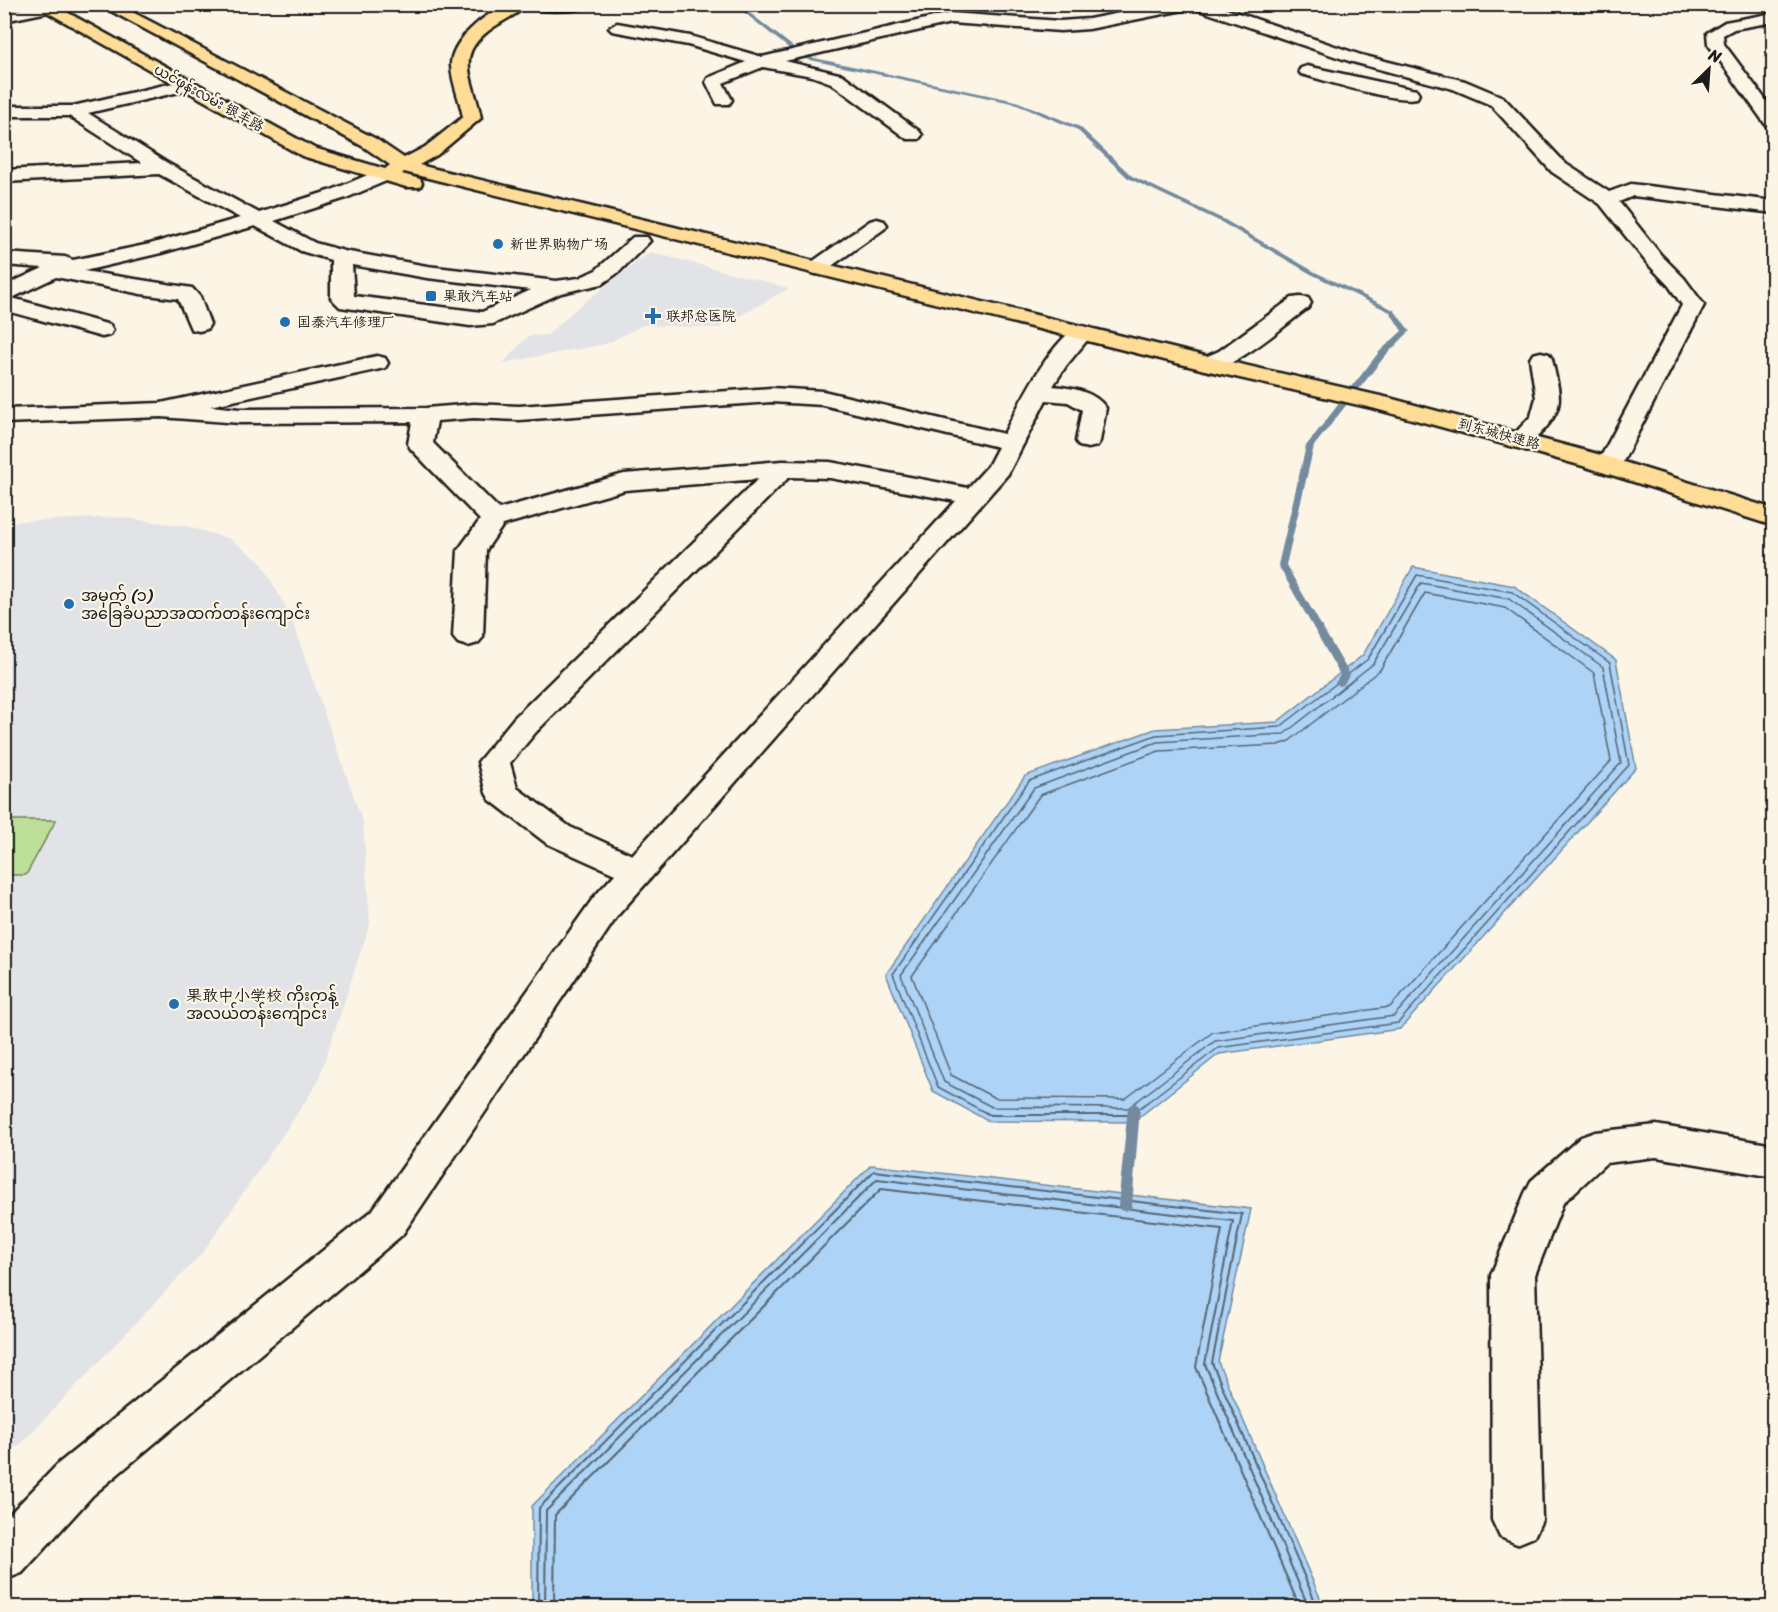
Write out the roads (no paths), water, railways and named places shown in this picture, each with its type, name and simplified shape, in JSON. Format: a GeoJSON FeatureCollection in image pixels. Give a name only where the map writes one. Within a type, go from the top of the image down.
{"type":"FeatureCollection","features":[{"type":"Feature","properties":{"kind":"main road","name":"ယင်ဖုန်းလမ်း 银丰路"},"geometry":{"type":"LineString","coordinates":[[105,4],[370,143],[405,166],[816,268],[1076,339]]}},
{"type":"Feature","properties":{"kind":"main road"},"geometry":{"type":"LineString","coordinates":[[384,175],[431,151],[472,118],[459,63],[465,45],[479,30],[521,4]]}},
{"type":"Feature","properties":{"kind":"main road","name":"ယင်ဖုန်းလမ်း 银丰路"},"geometry":{"type":"LineString","coordinates":[[44,6],[309,153],[384,175],[640,241],[1076,339]]}},
{"type":"Feature","properties":{"kind":"main road"},"geometry":{"type":"LineString","coordinates":[[1076,339],[1209,364],[1275,385]]}},
{"type":"Feature","properties":{"kind":"main road"},"geometry":{"type":"LineString","coordinates":[[1076,339],[1375,410]]}},
{"type":"Feature","properties":{"kind":"main road","name":"到东城快速路"},"geometry":{"type":"LineString","coordinates":[[1375,410],[1522,456],[1714,499]]}},
{"type":"Feature","properties":{"kind":"main road","name":"到东城快速路"},"geometry":{"type":"LineString","coordinates":[[1375,410],[1521,440],[1773,518]]}},
{"type":"Feature","properties":{"kind":"street"},"geometry":{"type":"LineString","coordinates":[[527,4],[561,6],[586,4]]}},
{"type":"Feature","properties":{"kind":"street"},"geometry":{"type":"LineString","coordinates":[[723,100],[714,82],[716,80],[762,62],[951,18],[1060,26],[1089,24],[1191,4]]}},
{"type":"Feature","properties":{"kind":"street"},"geometry":{"type":"LineString","coordinates":[[1196,4],[1355,58],[1459,85],[1497,101],[1559,168],[1607,200],[1654,259],[1677,282],[1693,305],[1610,466]]}},
{"type":"Feature","properties":{"kind":"street"},"geometry":{"type":"LineString","coordinates":[[4,17],[44,6]]}},
{"type":"Feature","properties":{"kind":"street"},"geometry":{"type":"LineString","coordinates":[[1773,17],[1730,25],[1715,33],[1716,44],[1773,124]]}},
{"type":"Feature","properties":{"kind":"street"},"geometry":{"type":"LineString","coordinates":[[617,28],[690,41],[762,62],[815,72],[837,79],[913,135]]}},
{"type":"Feature","properties":{"kind":"street"},"geometry":{"type":"LineString","coordinates":[[1307,71],[1394,92],[1497,101]]}},
{"type":"Feature","properties":{"kind":"street"},"geometry":{"type":"LineString","coordinates":[[4,111],[73,111],[186,85]]}},
{"type":"Feature","properties":{"kind":"street"},"geometry":{"type":"LineString","coordinates":[[73,111],[162,168],[256,220],[308,247],[341,257],[427,272],[556,287],[577,286],[600,278],[640,241]]}},
{"type":"Feature","properties":{"kind":"street"},"geometry":{"type":"LineString","coordinates":[[4,176],[162,168]]}},
{"type":"Feature","properties":{"kind":"street"},"geometry":{"type":"LineString","coordinates":[[4,294],[53,271],[154,249],[256,220],[339,194],[384,175]]}},
{"type":"Feature","properties":{"kind":"street"},"geometry":{"type":"LineString","coordinates":[[1607,200],[1630,190],[1773,207]]}},
{"type":"Feature","properties":{"kind":"street"},"geometry":{"type":"LineString","coordinates":[[816,268],[877,225]]}},
{"type":"Feature","properties":{"kind":"street"},"geometry":{"type":"LineString","coordinates":[[341,257],[342,298],[348,302],[470,319],[485,319],[556,287]]}},
{"type":"Feature","properties":{"kind":"street"},"geometry":{"type":"LineString","coordinates":[[4,259],[79,264]]}},
{"type":"Feature","properties":{"kind":"street"},"geometry":{"type":"LineString","coordinates":[[53,271],[141,288],[183,293],[189,297],[199,324]]}},
{"type":"Feature","properties":{"kind":"street"},"geometry":{"type":"LineString","coordinates":[[4,303],[102,330]]}},
{"type":"Feature","properties":{"kind":"street"},"geometry":{"type":"LineString","coordinates":[[1209,364],[1227,356],[1300,303]]}},
{"type":"Feature","properties":{"kind":"street"},"geometry":{"type":"LineString","coordinates":[[4,1556],[76,1479],[387,1223],[606,906],[999,470],[1039,392],[1076,339]]}},
{"type":"Feature","properties":{"kind":"street"},"geometry":{"type":"LineString","coordinates":[[1521,440],[1543,418],[1548,398],[1540,359]]}},
{"type":"Feature","properties":{"kind":"street"},"geometry":{"type":"LineString","coordinates":[[161,410],[377,363]]}},
{"type":"Feature","properties":{"kind":"street"},"geometry":{"type":"LineString","coordinates":[[1039,392],[1076,397],[1089,402],[1094,408],[1088,441]]}},
{"type":"Feature","properties":{"kind":"street"},"geometry":{"type":"LineString","coordinates":[[4,416],[161,410],[240,416],[426,415],[474,411],[519,412],[802,395],[1013,443]]}},
{"type":"Feature","properties":{"kind":"street"},"geometry":{"type":"LineString","coordinates":[[426,415],[420,444],[494,519]]}},
{"type":"Feature","properties":{"kind":"street"},"geometry":{"type":"LineString","coordinates":[[468,637],[472,550],[494,519],[624,482],[782,469],[830,470],[975,497]]}},
{"type":"Feature","properties":{"kind":"street"},"geometry":{"type":"LineString","coordinates":[[638,871],[558,835],[511,800],[502,793],[494,762],[525,725],[782,469]]}},
{"type":"Feature","properties":{"kind":"street"},"geometry":{"type":"LineString","coordinates":[[1516,1520],[1513,1275],[1546,1193],[1596,1148],[1656,1141],[1773,1161]]}},
{"type":"Feature","properties":{"kind":"water"},"geometry":{"type":"Polygon","coordinates":[[[1413,567],[1514,586],[1616,660],[1636,768],[1400,1029],[1219,1054],[1133,1122],[988,1121],[933,1091],[886,974],[1025,776],[1155,729],[1277,722],[1363,655],[1413,567]]]}},
{"type":"Feature","properties":{"kind":"water"},"geometry":{"type":"Polygon","coordinates":[[[871,1165],[1251,1209],[1218,1362],[1324,1607],[532,1607],[532,1506],[871,1165]]]}},
{"type":"Feature","properties":{"kind":"waterway"},"geometry":{"type":"LineString","coordinates":[[758,4],[743,10],[803,57],[1014,102],[1078,128],[1130,177],[1223,221],[1313,273],[1392,311],[1406,331],[1382,354],[1310,446],[1282,565],[1345,675],[1340,683]]}},
{"type":"Feature","properties":{"kind":"waterway"},"geometry":{"type":"LineString","coordinates":[[1125,1206],[1134,1108]]}},
{"type":"Feature","properties":{"kind":"place","name":"新世界购物广场"},"geometry":{"type":"Point","coordinates":[498,244]}},
{"type":"Feature","properties":{"kind":"place","name":"果敢汽车站"},"geometry":{"type":"Point","coordinates":[431,296]}},
{"type":"Feature","properties":{"kind":"place","name":"联邦总医院"},"geometry":{"type":"Point","coordinates":[653,316]}},
{"type":"Feature","properties":{"kind":"place","name":"国泰汽车修理厂"},"geometry":{"type":"Point","coordinates":[285,322]}},
{"type":"Feature","properties":{"kind":"place","name":"အမှတ် (၁) အခြေခံပညာအထက်တန်းကျောင်း"},"geometry":{"type":"Point","coordinates":[69,604]}},
{"type":"Feature","properties":{"kind":"place","name":"果敢中小学校 ကိုးကန့် အလယ်တန်းကျောင်း"},"geometry":{"type":"Point","coordinates":[174,1004]}}]}
